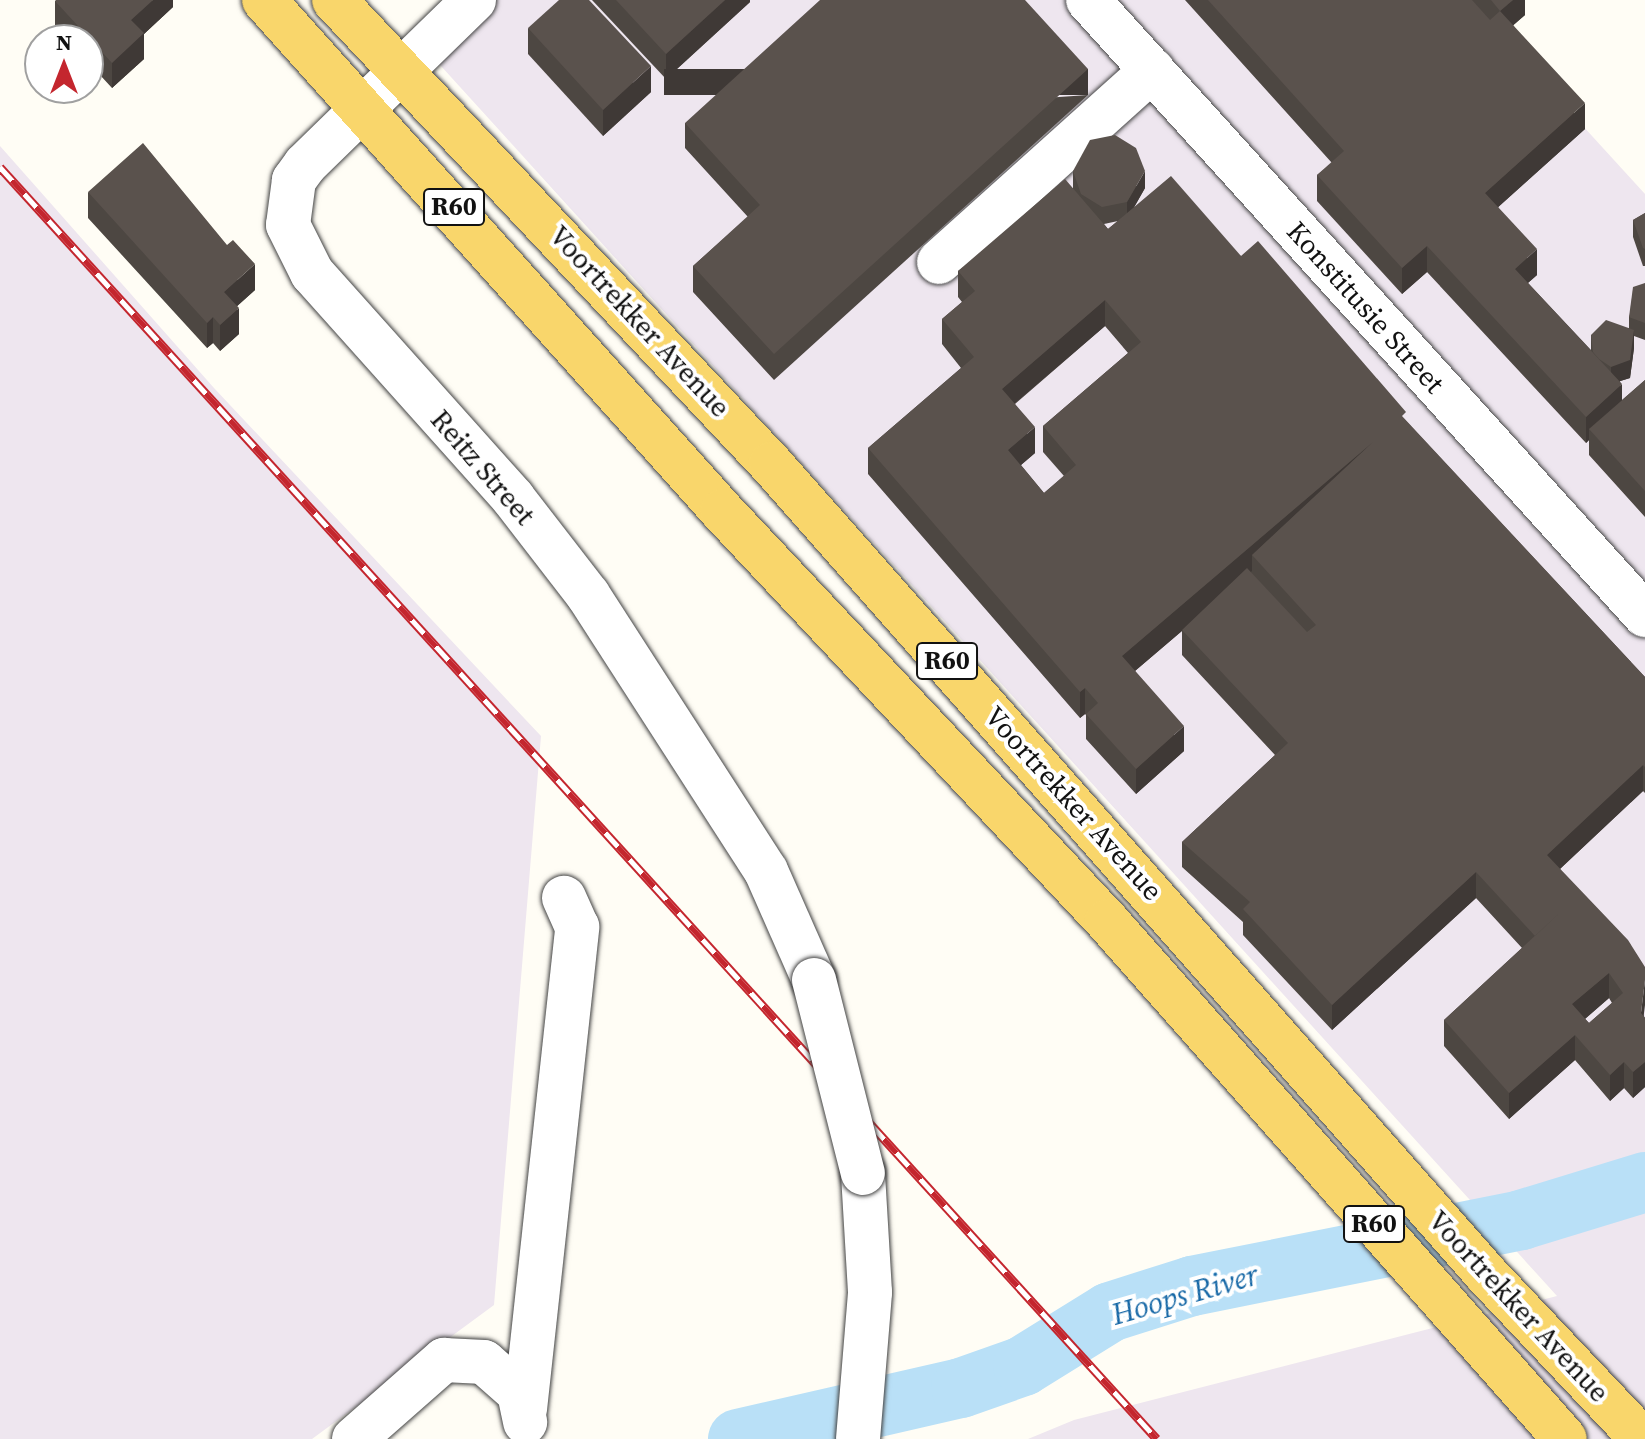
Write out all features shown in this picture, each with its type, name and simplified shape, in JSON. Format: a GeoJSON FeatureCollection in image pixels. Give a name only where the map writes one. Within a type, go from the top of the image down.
{"type":"FeatureCollection","features":[{"type":"Feature","properties":{"kind":"main road","name":"Voortrekker Avenue"},"geometry":{"type":"LineString","coordinates":[[264,0],[361,110],[434,183],[569,342],[722,511],[1107,921],[1565,1439]]}},
{"type":"Feature","properties":{"kind":"main road","name":"Voortrekker Avenue"},"geometry":{"type":"LineString","coordinates":[[334,0],[621,300],[771,464],[1145,882],[1486,1274],[1639,1438]]}},
{"type":"Feature","properties":{"kind":"main road"},"geometry":{"type":"LineString","coordinates":[[569,342],[621,300]]}},
{"type":"Feature","properties":{"kind":"main road"},"geometry":{"type":"LineString","coordinates":[[722,511],[771,464]]}},
{"type":"Feature","properties":{"kind":"main road"},"geometry":{"type":"LineString","coordinates":[[1107,921],[1145,882]]}},
{"type":"Feature","properties":{"kind":"street","name":"Reitz Street"},"geometry":{"type":"LineString","coordinates":[[474,0],[400,66],[294,180],[288,225],[300,250],[588,595],[766,871],[814,980],[863,1173],[870,1292],[858,1439]]}},
{"type":"Feature","properties":{"kind":"street","name":"Konstitusie Street"},"geometry":{"type":"LineString","coordinates":[[1088,0],[1645,615]]}},
{"type":"Feature","properties":{"kind":"street"},"geometry":{"type":"LineString","coordinates":[[939,262],[1152,70]]}},
{"type":"Feature","properties":{"kind":"street"},"geometry":{"type":"LineString","coordinates":[[524,1424],[577,927],[564,898]]}},
{"type":"Feature","properties":{"kind":"street"},"geometry":{"type":"LineString","coordinates":[[354,1439],[444,1360],[484,1362],[519,1393],[524,1424]]}},
{"type":"Feature","properties":{"kind":"shaded area"},"geometry":{"type":"Polygon","coordinates":[[[492,0],[1468,0],[1645,194],[1645,1439],[1028,1439],[1074,1420],[1557,1296],[431,55],[492,0]]]}},
{"type":"Feature","properties":{"kind":"shaded area"},"geometry":{"type":"Polygon","coordinates":[[[0,146],[214,388],[541,736],[494,1305],[312,1439],[0,1439],[0,146]]]}},
{"type":"Feature","properties":{"kind":"building"},"geometry":{"type":"Polygon","coordinates":[[[153,0],[131,20],[144,33],[112,63],[104,54],[104,24],[76,24],[55,1],[153,0]]]}},
{"type":"Feature","properties":{"kind":"building"},"geometry":{"type":"Polygon","coordinates":[[[559,0],[589,0],[651,66],[603,110],[528,28],[559,0]]]}},
{"type":"Feature","properties":{"kind":"building"},"geometry":{"type":"Polygon","coordinates":[[[616,0],[725,0],[666,54],[616,0]]]}},
{"type":"Feature","properties":{"kind":"building"},"geometry":{"type":"Polygon","coordinates":[[[820,0],[1025,0],[1088,69],[774,354],[693,266],[760,205],[685,123],[820,0]]]}},
{"type":"Feature","properties":{"kind":"building"},"geometry":{"type":"Polygon","coordinates":[[[1208,0],[1472,0],[1490,20],[1500,11],[1585,103],[1485,193],[1537,249],[1515,269],[1622,384],[1586,417],[1427,246],[1402,268],[1317,175],[1344,151],[1208,0]]]}},
{"type":"Feature","properties":{"kind":"building"},"geometry":{"type":"Polygon","coordinates":[[[1491,0],[1513,0],[1500,11],[1491,0]]]}},
{"type":"Feature","properties":{"kind":"building"},"geometry":{"type":"Polygon","coordinates":[[[1115,135],[1136,148],[1145,171],[1127,202],[1102,207],[1081,194],[1073,171],[1090,140],[1115,135]]]}},
{"type":"Feature","properties":{"kind":"building"},"geometry":{"type":"Polygon","coordinates":[[[143,143],[227,245],[233,240],[255,264],[224,292],[239,308],[220,325],[213,317],[207,323],[88,192],[143,143]]]}},
{"type":"Feature","properties":{"kind":"building"},"geometry":{"type":"Polygon","coordinates":[[[1171,176],[1241,256],[1258,241],[1406,412],[1402,416],[1645,677],[1645,767],[1643,765],[1547,855],[1628,940],[1645,967],[1641,1013],[1645,1018],[1645,1062],[1633,1072],[1624,1062],[1610,1075],[1575,1035],[1509,1093],[1444,1020],[1535,936],[1476,872],[1332,1005],[1243,909],[1250,902],[1182,842],[1288,743],[1182,630],[1247,568],[1307,632],[1316,625],[1252,555],[1373,442],[1122,656],[1184,726],[1136,769],[1086,714],[1098,703],[1085,688],[1080,692],[868,448],[974,357],[942,319],[975,291],[958,271],[1065,179],[1108,229],[1171,176]],[[1105,300],[1002,389],[1035,427],[1008,450],[1044,493],[1076,465],[1043,426],[1141,342],[1105,300]],[[1609,973],[1572,1004],[1589,1023],[1623,993],[1609,973]]]}},
{"type":"Feature","properties":{"kind":"building"},"geometry":{"type":"Polygon","coordinates":[[[1645,213],[1645,249],[1633,220],[1645,213]]]}},
{"type":"Feature","properties":{"kind":"building"},"geometry":{"type":"Polygon","coordinates":[[[1645,283],[1645,323],[1629,317],[1633,287],[1645,283]]]}},
{"type":"Feature","properties":{"kind":"building"},"geometry":{"type":"Polygon","coordinates":[[[1606,320],[1634,330],[1630,360],[1611,367],[1593,352],[1591,335],[1606,320]]]}},
{"type":"Feature","properties":{"kind":"building"},"geometry":{"type":"Polygon","coordinates":[[[1645,380],[1645,491],[1589,429],[1645,380]]]}},
{"type":"Feature","properties":{"kind":"waterway","name":"Hoops River"},"geometry":{"type":"LineString","coordinates":[[738,1439],[961,1388],[1023,1366],[1110,1312],[1192,1286],[1521,1220],[1645,1182]]}},
{"type":"Feature","properties":{"kind":"railway"},"geometry":{"type":"LineString","coordinates":[[0,167],[1157,1439]]}}]}
